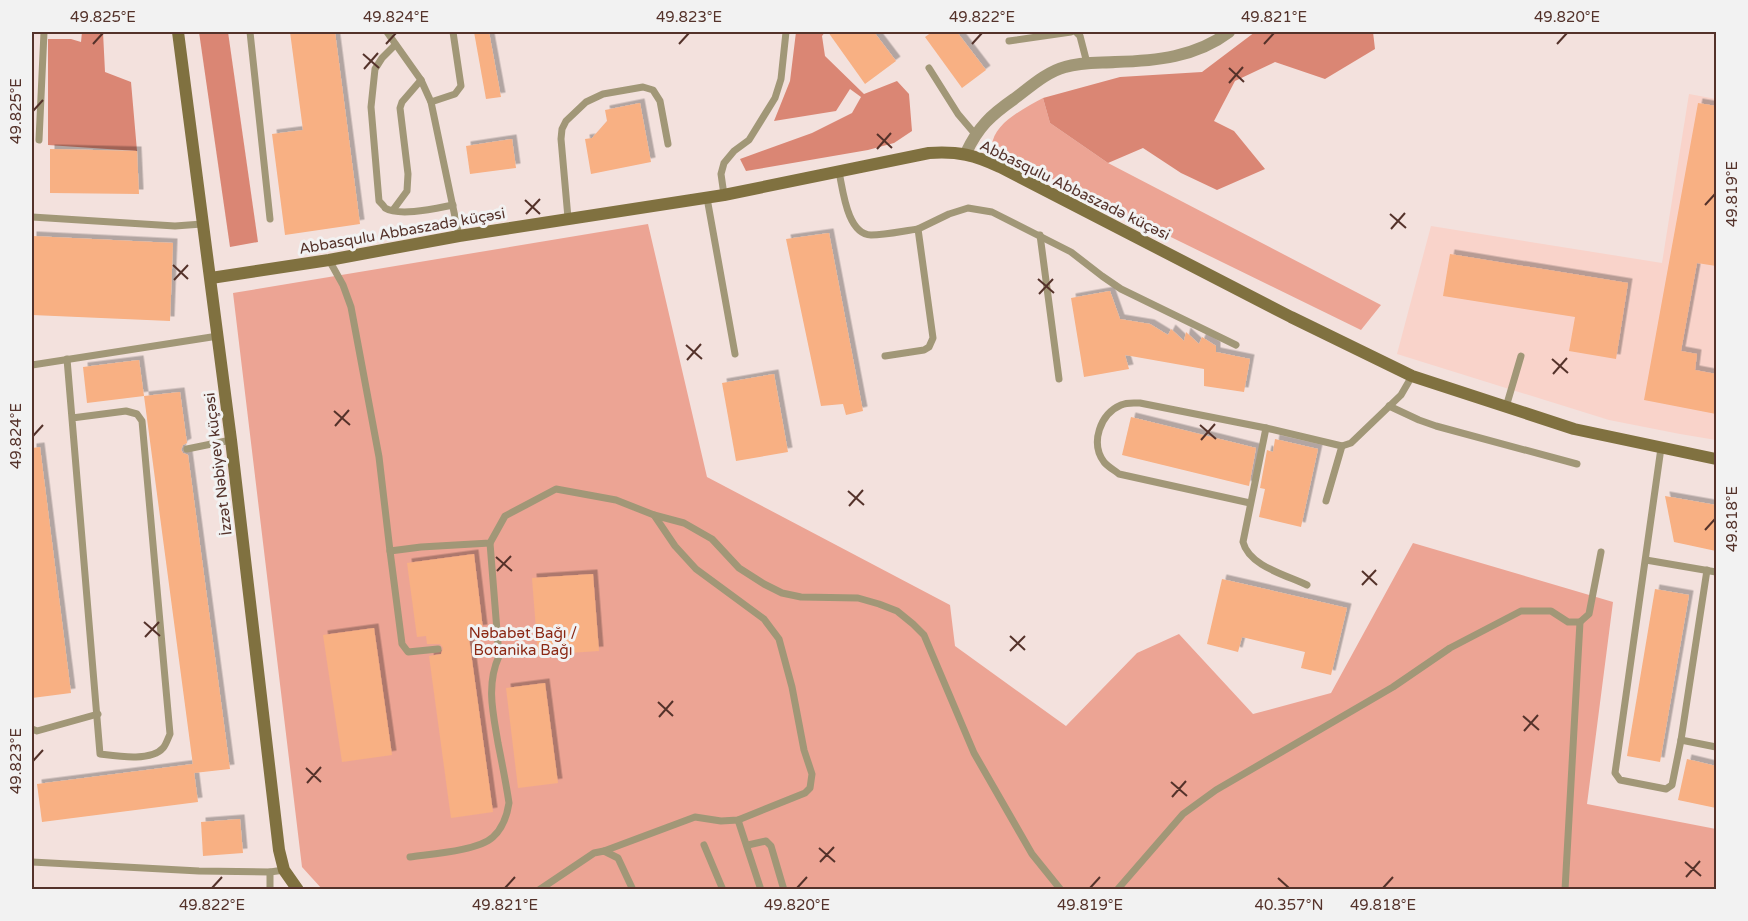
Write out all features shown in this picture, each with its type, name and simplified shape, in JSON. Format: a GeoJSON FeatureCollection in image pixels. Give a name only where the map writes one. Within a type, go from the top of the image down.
{"type":"FeatureCollection","features":[{"type":"Feature","properties":{"kind":"street","name":"İzzət Nəbiyev küçəsi"},"geometry":{"type":"LineString","coordinates":[[178,32],[211,278],[279,850],[284,870],[298,890]]}},
{"type":"Feature","properties":{"kind":"street"},"geometry":{"type":"LineString","coordinates":[[966,153],[975,134],[1004,106],[1044,77],[1063,67],[1087,63],[1176,57],[1216,42],[1229,32]]}},
{"type":"Feature","properties":{"kind":"street","name":"Abbasqulu Abbaszadə küçəsi"},"geometry":{"type":"LineString","coordinates":[[211,278],[329,260],[568,218],[707,198],[929,153],[947,151],[966,153],[1000,167],[1291,317],[1412,376],[1574,429],[1716,459]]}},
{"type":"Feature","properties":{"kind":"lane"},"geometry":{"type":"LineString","coordinates":[[39,140],[44,32]]}},
{"type":"Feature","properties":{"kind":"lane"},"geometry":{"type":"LineString","coordinates":[[249,32],[270,219]]}},
{"type":"Feature","properties":{"kind":"lane"},"geometry":{"type":"LineString","coordinates":[[387,32],[421,80],[431,102],[459,236]]}},
{"type":"Feature","properties":{"kind":"lane"},"geometry":{"type":"LineString","coordinates":[[431,102],[455,94],[461,86],[453,32]]}},
{"type":"Feature","properties":{"kind":"lane"},"geometry":{"type":"LineString","coordinates":[[724,195],[722,174],[724,163],[734,151],[749,140],[775,98],[781,79],[786,32]]}},
{"type":"Feature","properties":{"kind":"lane"},"geometry":{"type":"LineString","coordinates":[[1010,41],[1071,32]]}},
{"type":"Feature","properties":{"kind":"lane"},"geometry":{"type":"LineString","coordinates":[[1076,32],[1080,36],[1087,63]]}},
{"type":"Feature","properties":{"kind":"lane"},"geometry":{"type":"LineString","coordinates":[[395,45],[375,69],[371,107],[379,201],[385,208],[410,212],[453,205]]}},
{"type":"Feature","properties":{"kind":"lane"},"geometry":{"type":"LineString","coordinates":[[929,68],[958,114],[975,134]]}},
{"type":"Feature","properties":{"kind":"lane"},"geometry":{"type":"LineString","coordinates":[[393,210],[407,191],[408,174],[400,108],[402,102],[421,80]]}},
{"type":"Feature","properties":{"kind":"lane"},"geometry":{"type":"LineString","coordinates":[[568,218],[562,129],[566,121],[586,102],[613,92],[643,87],[653,90],[660,101],[668,144]]}},
{"type":"Feature","properties":{"kind":"lane"},"geometry":{"type":"LineString","coordinates":[[839,172],[850,218],[860,230],[869,235],[918,229],[949,214],[968,208],[992,212],[1071,252],[1121,289],[1236,345]]}},
{"type":"Feature","properties":{"kind":"lane"},"geometry":{"type":"LineString","coordinates":[[707,198],[735,354]]}},
{"type":"Feature","properties":{"kind":"lane"},"geometry":{"type":"LineString","coordinates":[[32,217],[175,226],[202,224]]}},
{"type":"Feature","properties":{"kind":"lane"},"geometry":{"type":"LineString","coordinates":[[885,356],[924,350],[929,347],[933,338],[918,229]]}},
{"type":"Feature","properties":{"kind":"lane"},"geometry":{"type":"LineString","coordinates":[[1040,236],[1059,379]]}},
{"type":"Feature","properties":{"kind":"lane"},"geometry":{"type":"LineString","coordinates":[[329,260],[343,285],[351,307],[379,457],[402,644],[408,652],[438,649]]}},
{"type":"Feature","properties":{"kind":"lane"},"geometry":{"type":"LineString","coordinates":[[32,366],[218,336]]}},
{"type":"Feature","properties":{"kind":"lane"},"geometry":{"type":"LineString","coordinates":[[1506,407],[1521,356]]}},
{"type":"Feature","properties":{"kind":"lane"},"geometry":{"type":"LineString","coordinates":[[66,360],[100,754],[130,758],[154,754],[163,749],[170,734],[149,456],[142,421],[137,414],[126,411],[72,418]]}},
{"type":"Feature","properties":{"kind":"lane"},"geometry":{"type":"LineString","coordinates":[[1250,503],[1119,474],[1103,461],[1099,452],[1097,444],[1104,419],[1116,407],[1124,403],[1140,403],[1342,446],[1351,442],[1401,395],[1412,376]]}},
{"type":"Feature","properties":{"kind":"lane"},"geometry":{"type":"LineString","coordinates":[[1389,406],[1436,426],[1577,464]]}},
{"type":"Feature","properties":{"kind":"lane"},"geometry":{"type":"LineString","coordinates":[[1266,428],[1250,503],[1244,542],[1245,550],[1251,558],[1261,564],[1307,585]]}},
{"type":"Feature","properties":{"kind":"lane"},"geometry":{"type":"LineString","coordinates":[[187,449],[231,440]]}},
{"type":"Feature","properties":{"kind":"lane"},"geometry":{"type":"LineString","coordinates":[[1326,501],[1342,446]]}},
{"type":"Feature","properties":{"kind":"lane"},"geometry":{"type":"LineString","coordinates":[[1661,448],[1615,773],[1620,780],[1666,789],[1672,784],[1707,570]]}},
{"type":"Feature","properties":{"kind":"lane"},"geometry":{"type":"LineString","coordinates":[[410,857],[464,850],[492,838],[506,820],[509,803],[491,703],[491,681],[499,656],[490,543],[505,516],[556,489],[616,500],[654,515],[684,523],[712,539],[739,567],[782,593],[801,597],[858,598],[897,611],[924,635],[974,753],[1032,854],[1061,890]]}},
{"type":"Feature","properties":{"kind":"lane"},"geometry":{"type":"LineString","coordinates":[[540,889],[594,853],[695,817],[721,821],[738,820],[805,793],[810,788],[812,774],[804,750],[792,687],[779,639],[764,619],[696,568],[675,546],[654,515]]}},
{"type":"Feature","properties":{"kind":"lane"},"geometry":{"type":"LineString","coordinates":[[390,551],[490,543]]}},
{"type":"Feature","properties":{"kind":"lane"},"geometry":{"type":"LineString","coordinates":[[1117,890],[1183,814],[1216,790],[1393,687],[1450,648],[1521,611],[1551,611],[1568,622],[1580,622],[1589,614],[1601,552]]}},
{"type":"Feature","properties":{"kind":"lane"},"geometry":{"type":"LineString","coordinates":[[1646,560],[1716,572]]}},
{"type":"Feature","properties":{"kind":"lane"},"geometry":{"type":"LineString","coordinates":[[1565,890],[1580,622]]}},
{"type":"Feature","properties":{"kind":"lane"},"geometry":{"type":"LineString","coordinates":[[32,729],[37,731],[98,714]]}},
{"type":"Feature","properties":{"kind":"lane"},"geometry":{"type":"LineString","coordinates":[[1681,740],[1716,747]]}},
{"type":"Feature","properties":{"kind":"lane"},"geometry":{"type":"LineString","coordinates":[[738,820],[761,890]]}},
{"type":"Feature","properties":{"kind":"lane"},"geometry":{"type":"LineString","coordinates":[[748,845],[766,841],[771,846],[784,890]]}},
{"type":"Feature","properties":{"kind":"lane"},"geometry":{"type":"LineString","coordinates":[[704,845],[723,890]]}},
{"type":"Feature","properties":{"kind":"lane"},"geometry":{"type":"LineString","coordinates":[[604,850],[618,858],[633,890]]}},
{"type":"Feature","properties":{"kind":"lane"},"geometry":{"type":"LineString","coordinates":[[32,862],[199,871],[270,872],[284,870]]}},
{"type":"Feature","properties":{"kind":"lane"},"geometry":{"type":"LineString","coordinates":[[270,872],[270,890]]}},
{"type":"Feature","properties":{"kind":"shaded area"},"geometry":{"type":"Polygon","coordinates":[[[82,32],[103,32],[105,72],[131,82],[137,151],[48,145],[48,39],[71,39],[81,42],[82,32]]]}},
{"type":"Feature","properties":{"kind":"shaded area"},"geometry":{"type":"Polygon","coordinates":[[[199,32],[228,32],[258,242],[230,247],[199,32]]]}},
{"type":"Feature","properties":{"kind":"shaded area"},"geometry":{"type":"Polygon","coordinates":[[[796,32],[825,32],[822,36],[825,56],[864,94],[897,81],[909,94],[912,131],[894,143],[868,150],[746,171],[740,159],[812,133],[852,113],[861,97],[850,89],[836,111],[774,121],[790,81],[796,32]]]}},
{"type":"Feature","properties":{"kind":"shaded area"},"geometry":{"type":"Polygon","coordinates":[[[1255,32],[1373,32],[1375,49],[1325,79],[1275,62],[1235,81],[1214,121],[1234,131],[1265,169],[1217,190],[1181,173],[1143,148],[1108,163],[1050,123],[1043,98],[1120,77],[1202,72],[1255,32]]]}},
{"type":"Feature","properties":{"kind":"shaded area"},"geometry":{"type":"Polygon","coordinates":[[[1689,94],[1716,99],[1716,440],[1609,420],[1397,354],[1431,226],[1662,263],[1689,94]]]}},
{"type":"Feature","properties":{"kind":"green space"},"geometry":{"type":"Polygon","coordinates":[[[1043,98],[1050,123],[1108,163],[1381,305],[1361,330],[999,153],[992,146],[998,130],[1011,117],[1043,98]]]}},
{"type":"Feature","properties":{"kind":"green space","name":"Nəbabət Bağı / Botanika Bağı"},"geometry":{"type":"Polygon","coordinates":[[[648,224],[707,477],[950,605],[955,646],[1066,726],[1137,653],[1179,634],[1253,714],[1331,693],[1413,543],[1613,602],[1587,804],[1716,829],[1716,889],[322,889],[302,867],[233,293],[648,224]]]}},
{"type":"Feature","properties":{"kind":"building"},"geometry":{"type":"Polygon","coordinates":[[[290,32],[335,32],[360,224],[285,235],[272,134],[303,130],[290,32]]]}},
{"type":"Feature","properties":{"kind":"building"},"geometry":{"type":"Polygon","coordinates":[[[474,32],[489,32],[501,97],[486,99],[474,32]]]}},
{"type":"Feature","properties":{"kind":"building"},"geometry":{"type":"Polygon","coordinates":[[[828,32],[874,32],[896,61],[865,84],[828,32]]]}},
{"type":"Feature","properties":{"kind":"building"},"geometry":{"type":"Polygon","coordinates":[[[932,32],[957,32],[986,70],[962,88],[925,37],[932,32]]]}},
{"type":"Feature","properties":{"kind":"building"},"geometry":{"type":"Polygon","coordinates":[[[640,103],[651,162],[591,174],[585,139],[592,138],[607,121],[605,110],[640,103]]]}},
{"type":"Feature","properties":{"kind":"building"},"geometry":{"type":"Polygon","coordinates":[[[1698,103],[1716,106],[1716,266],[1697,263],[1681,351],[1697,354],[1695,370],[1716,374],[1716,414],[1644,400],[1698,103]]]}},
{"type":"Feature","properties":{"kind":"building"},"geometry":{"type":"Polygon","coordinates":[[[512,139],[516,168],[470,174],[466,146],[512,139]]]}},
{"type":"Feature","properties":{"kind":"building"},"geometry":{"type":"Polygon","coordinates":[[[50,149],[137,151],[139,194],[50,193],[50,149]]]}},
{"type":"Feature","properties":{"kind":"building"},"geometry":{"type":"Polygon","coordinates":[[[829,233],[863,411],[846,415],[843,404],[821,406],[786,239],[829,233]]]}},
{"type":"Feature","properties":{"kind":"building"},"geometry":{"type":"Polygon","coordinates":[[[32,236],[173,243],[170,321],[32,315],[32,236]]]}},
{"type":"Feature","properties":{"kind":"building"},"geometry":{"type":"Polygon","coordinates":[[[1450,254],[1628,283],[1616,359],[1569,351],[1575,317],[1443,296],[1450,254]]]}},
{"type":"Feature","properties":{"kind":"building"},"geometry":{"type":"Polygon","coordinates":[[[1110,291],[1120,319],[1150,324],[1168,335],[1171,329],[1184,341],[1186,332],[1199,344],[1202,337],[1216,346],[1216,352],[1250,359],[1244,392],[1204,386],[1204,369],[1125,355],[1129,369],[1084,377],[1071,298],[1110,291]]]}},
{"type":"Feature","properties":{"kind":"building"},"geometry":{"type":"Polygon","coordinates":[[[139,360],[144,396],[87,403],[83,367],[139,360]]]}},
{"type":"Feature","properties":{"kind":"building"},"geometry":{"type":"Polygon","coordinates":[[[774,374],[788,452],[736,461],[722,383],[774,374]]]}},
{"type":"Feature","properties":{"kind":"building"},"geometry":{"type":"Polygon","coordinates":[[[180,392],[187,443],[181,450],[188,455],[230,769],[194,773],[144,396],[180,392]]]}},
{"type":"Feature","properties":{"kind":"building"},"geometry":{"type":"Polygon","coordinates":[[[1131,417],[1256,448],[1249,486],[1122,455],[1131,417]]]}},
{"type":"Feature","properties":{"kind":"building"},"geometry":{"type":"Polygon","coordinates":[[[1275,439],[1318,449],[1301,527],[1259,517],[1265,489],[1260,488],[1267,450],[1273,452],[1275,439]]]}},
{"type":"Feature","properties":{"kind":"building"},"geometry":{"type":"Polygon","coordinates":[[[40,447],[71,693],[32,698],[32,448],[40,447]]]}},
{"type":"Feature","properties":{"kind":"building"},"geometry":{"type":"Polygon","coordinates":[[[1665,496],[1716,505],[1716,551],[1674,542],[1665,496]]]}},
{"type":"Feature","properties":{"kind":"building"},"geometry":{"type":"Polygon","coordinates":[[[474,554],[483,629],[468,631],[493,812],[451,818],[429,656],[441,654],[443,648],[440,644],[427,644],[426,636],[417,637],[407,563],[474,554]]]}},
{"type":"Feature","properties":{"kind":"building"},"geometry":{"type":"Polygon","coordinates":[[[593,574],[599,651],[538,655],[532,578],[593,574]]]}},
{"type":"Feature","properties":{"kind":"building"},"geometry":{"type":"Polygon","coordinates":[[[1222,579],[1347,608],[1331,675],[1301,668],[1305,652],[1242,637],[1238,652],[1207,644],[1222,579]]]}},
{"type":"Feature","properties":{"kind":"building"},"geometry":{"type":"Polygon","coordinates":[[[1655,589],[1689,595],[1660,762],[1627,756],[1655,589]]]}},
{"type":"Feature","properties":{"kind":"building"},"geometry":{"type":"Polygon","coordinates":[[[374,628],[392,755],[342,762],[323,635],[374,628]]]}},
{"type":"Feature","properties":{"kind":"building"},"geometry":{"type":"Polygon","coordinates":[[[545,683],[558,783],[518,788],[506,688],[545,683]]]}},
{"type":"Feature","properties":{"kind":"building"},"geometry":{"type":"Polygon","coordinates":[[[1687,759],[1716,766],[1716,808],[1678,800],[1687,759]]]}},
{"type":"Feature","properties":{"kind":"building"},"geometry":{"type":"Polygon","coordinates":[[[193,764],[198,802],[42,822],[37,784],[193,764]]]}},
{"type":"Feature","properties":{"kind":"building"},"geometry":{"type":"Polygon","coordinates":[[[240,819],[243,853],[203,856],[201,822],[240,819]]]}}]}
